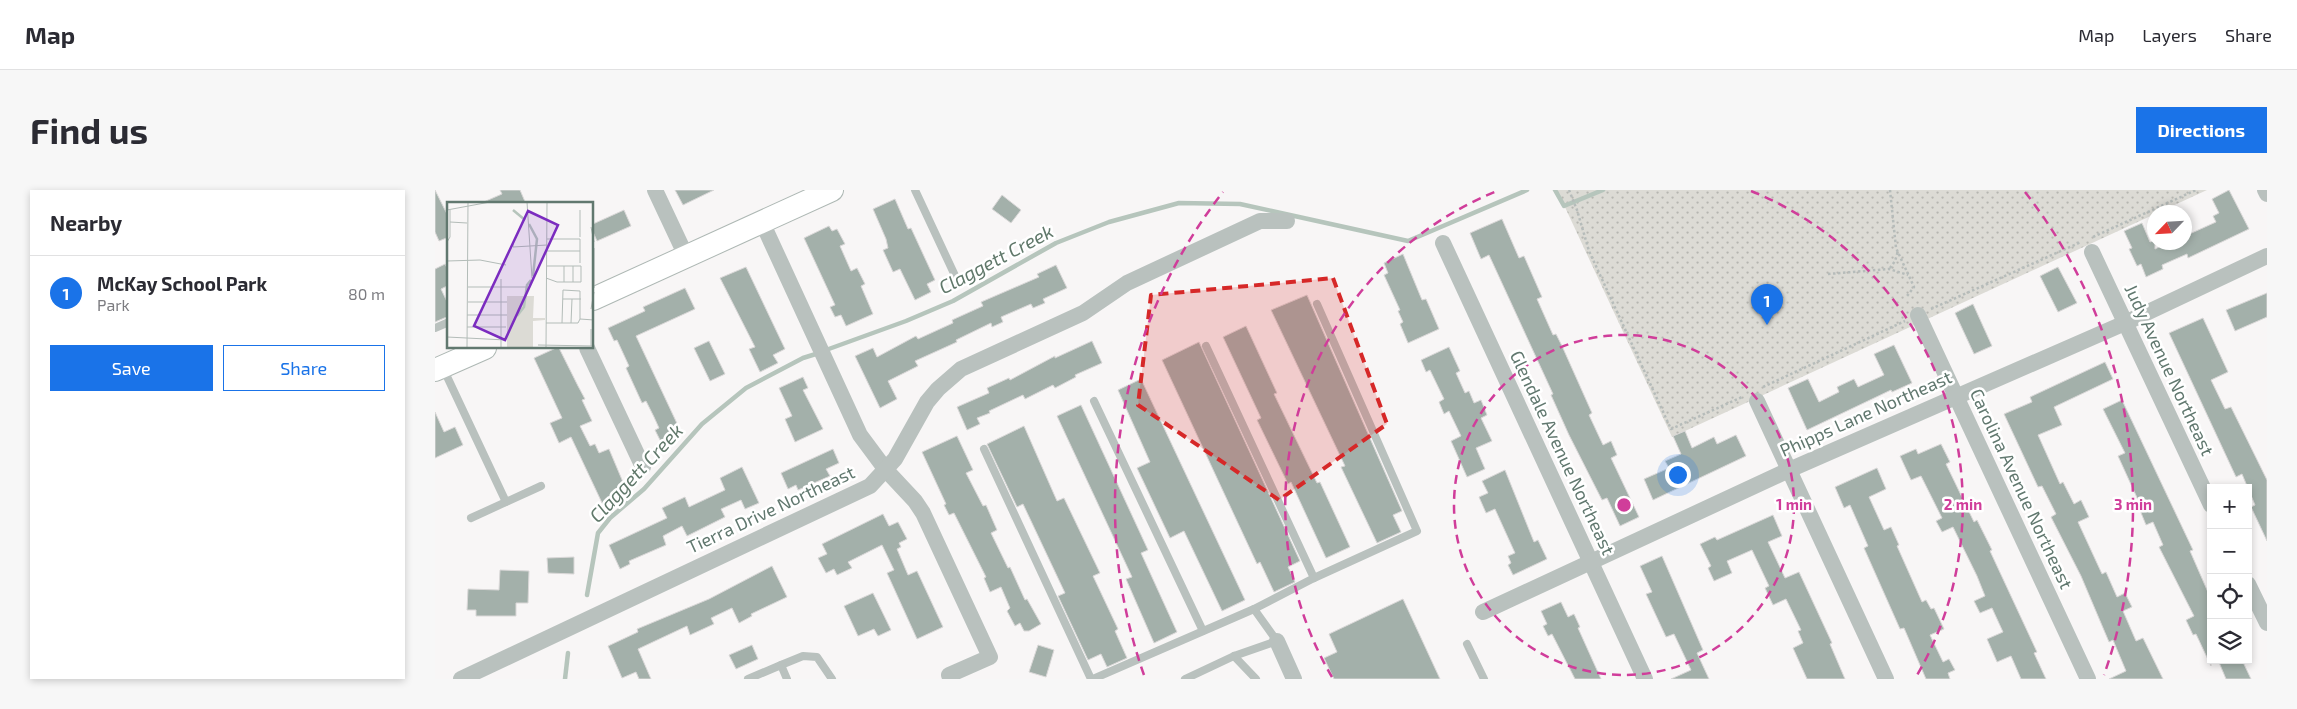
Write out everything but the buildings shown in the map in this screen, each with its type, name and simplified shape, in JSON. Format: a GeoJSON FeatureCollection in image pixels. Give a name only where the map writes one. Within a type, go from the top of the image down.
{"type":"FeatureCollection","features":[{"type":"Feature","properties":{"kind":"street"},"geometry":{"type":"LineString","coordinates":[[655,190],[686,256]]}},
{"type":"Feature","properties":{"kind":"street"},"geometry":{"type":"LineString","coordinates":[[594,299],[832,190]]}},
{"type":"Feature","properties":{"kind":"street"},"geometry":{"type":"LineString","coordinates":[[2265,190],[2267,194]]}},
{"type":"Feature","properties":{"kind":"street","name":"Tierra Drive Northeast"},"geometry":{"type":"LineString","coordinates":[[461,679],[870,486],[885,470],[904,444],[927,402],[961,369],[1083,313],[1127,283],[1259,221],[1287,220]]}},
{"type":"Feature","properties":{"kind":"street"},"geometry":{"type":"LineString","coordinates":[[762,222],[860,434],[885,470],[915,501],[923,513],[990,657],[949,675]]}},
{"type":"Feature","properties":{"kind":"street","name":"Glendale Avenue Northeast"},"geometry":{"type":"LineString","coordinates":[[1443,243],[1645,679]]}},
{"type":"Feature","properties":{"kind":"street","name":"Judy Avenue Northeast"},"geometry":{"type":"LineString","coordinates":[[2092,252],[2207,496]]}},
{"type":"Feature","properties":{"kind":"street","name":"Phipps Lane Northeast"},"geometry":{"type":"LineString","coordinates":[[1483,612],[1789,470],[2125,322],[2267,256]]}},
{"type":"Feature","properties":{"kind":"street","name":"Carolina Avenue Northeast"},"geometry":{"type":"LineString","coordinates":[[1918,315],[2088,679]]}},
{"type":"Feature","properties":{"kind":"street"},"geometry":{"type":"LineString","coordinates":[[439,368],[483,349]]}},
{"type":"Feature","properties":{"kind":"street"},"geometry":{"type":"LineString","coordinates":[[587,349],[643,467]]}},
{"type":"Feature","properties":{"kind":"street"},"geometry":{"type":"LineString","coordinates":[[1756,394],[1789,470],[1886,679]]}},
{"type":"Feature","properties":{"kind":"street"},"geometry":{"type":"LineString","coordinates":[[2252,592],[2267,624]]}},
{"type":"Feature","properties":{"kind":"street"},"geometry":{"type":"LineString","coordinates":[[1277,641],[1294,679]]}},
{"type":"Feature","properties":{"kind":"lane"},"geometry":{"type":"LineString","coordinates":[[915,190],[958,282]]}},
{"type":"Feature","properties":{"kind":"lane"},"geometry":{"type":"LineString","coordinates":[[984,449],[1092,679],[1254,609],[1314,578],[1417,531],[1317,304]]}},
{"type":"Feature","properties":{"kind":"lane"},"geometry":{"type":"LineString","coordinates":[[435,328],[447,323]]}},
{"type":"Feature","properties":{"kind":"lane"},"geometry":{"type":"LineString","coordinates":[[1206,346],[1314,578]]}},
{"type":"Feature","properties":{"kind":"lane"},"geometry":{"type":"LineString","coordinates":[[439,368],[506,502]]}},
{"type":"Feature","properties":{"kind":"lane"},"geometry":{"type":"LineString","coordinates":[[1094,402],[1203,631]]}},
{"type":"Feature","properties":{"kind":"lane"},"geometry":{"type":"LineString","coordinates":[[471,518],[541,486]]}},
{"type":"Feature","properties":{"kind":"lane"},"geometry":{"type":"LineString","coordinates":[[1185,679],[1233,656],[1277,641],[1254,609]]}},
{"type":"Feature","properties":{"kind":"lane"},"geometry":{"type":"LineString","coordinates":[[1467,644],[1483,679]]}},
{"type":"Feature","properties":{"kind":"lane"},"geometry":{"type":"LineString","coordinates":[[748,679],[803,656],[817,657],[832,679]]}},
{"type":"Feature","properties":{"kind":"lane"},"geometry":{"type":"LineString","coordinates":[[1233,656],[1257,679]]}},
{"type":"Feature","properties":{"kind":"lane"},"geometry":{"type":"LineString","coordinates":[[781,665],[787,679]]}},
{"type":"Feature","properties":{"kind":"path"},"geometry":{"type":"LineString","coordinates":[[1569,190],[1572,194],[1589,251],[1671,429],[1756,394],[1918,315],[2196,190]]}},
{"type":"Feature","properties":{"kind":"path"},"geometry":{"type":"LineString","coordinates":[[1890,190],[1898,251],[1914,287],[1907,296]]}},
{"type":"Feature","properties":{"kind":"path"},"geometry":{"type":"LineString","coordinates":[[1889,269],[1893,265],[1898,251]]}},
{"type":"Feature","properties":{"kind":"path"},"geometry":{"type":"LineString","coordinates":[[1828,274],[1889,269],[1909,275]]}},
{"type":"Feature","properties":{"kind":"highlighted area"},"geometry":{"type":"Polygon","coordinates":[[[1333,278],[1387,424],[1279,500],[1138,405],[1151,295],[1333,278]]]}},
{"type":"Feature","properties":{"kind":"shaded area"},"geometry":{"type":"Polygon","coordinates":[[[1557,190],[2207,190],[2175,205],[2147,205],[2147,218],[1672,437],[1557,190]]]}},
{"type":"Feature","properties":{"kind":"waterway","name":"Claggett Creek"},"geometry":{"type":"LineString","coordinates":[[826,350],[906,321],[953,301],[1056,243],[1109,222],[1179,203],[1240,204],[1408,241],[1527,190]]}},
{"type":"Feature","properties":{"kind":"waterway","name":"Claggett Creek"},"geometry":{"type":"LineString","coordinates":[[1555,190],[1564,206],[1603,190]]}},
{"type":"Feature","properties":{"kind":"waterway","name":"Claggett Creek"},"geometry":{"type":"LineString","coordinates":[[587,595],[598,533],[610,518],[644,489],[702,424],[746,388],[803,358],[819,353]]}},
{"type":"Feature","properties":{"kind":"waterway","name":"Claggett Creek"},"geometry":{"type":"LineString","coordinates":[[565,679],[568,653]]}},
{"type":"Feature","properties":{"kind":"place","name":"McKay School Park"},"geometry":{"type":"Point","coordinates":[1767,325]}}]}
